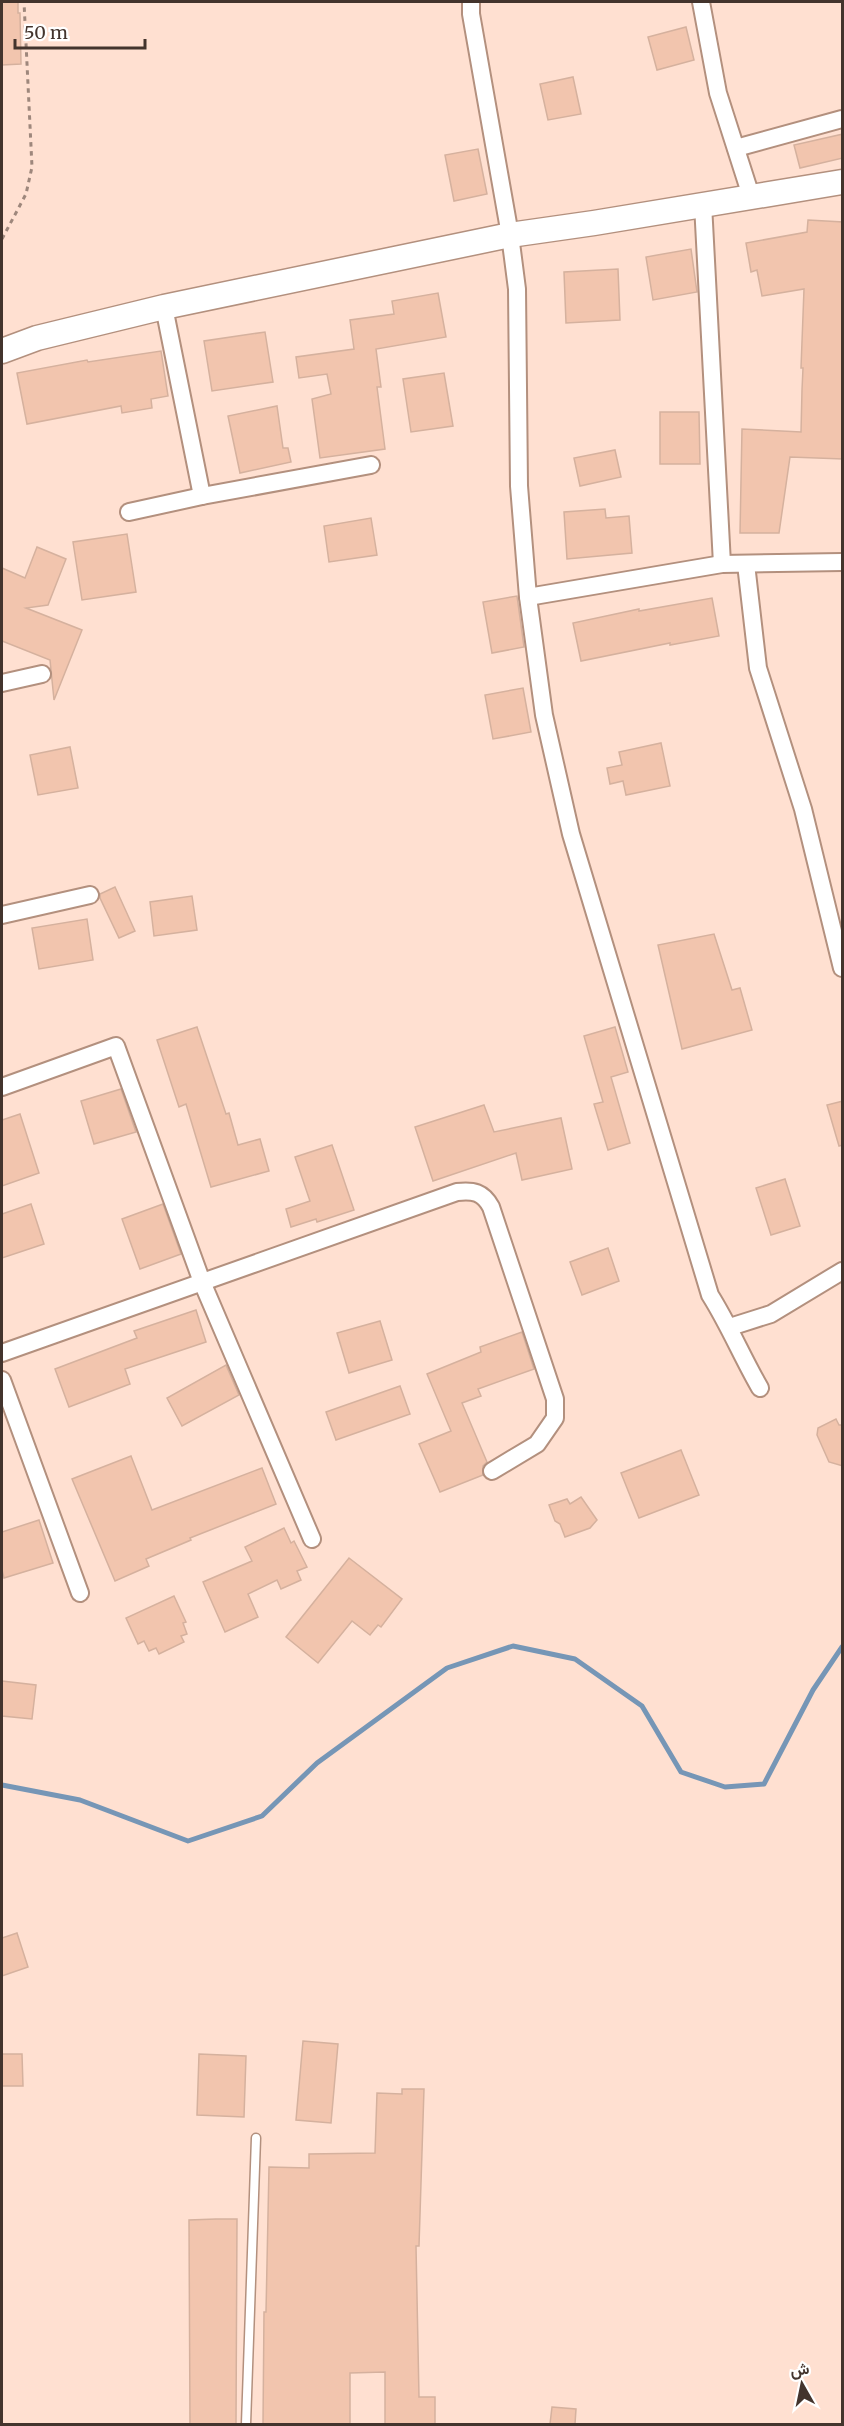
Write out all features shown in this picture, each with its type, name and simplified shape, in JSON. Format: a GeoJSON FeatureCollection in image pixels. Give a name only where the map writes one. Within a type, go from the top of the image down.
{"type":"FeatureCollection","features":[{"type":"Feature","properties":{"kind":"main road"},"geometry":{"type":"LineString","coordinates":[[2,351],[37,338],[164,307],[510,235],[843,182]]}},
{"type":"Feature","properties":{"kind":"street"},"geometry":{"type":"LineString","coordinates":[[471,2],[476,44],[510,235],[519,324],[517,407],[519,486],[528,597],[544,715],[571,834],[710,1295],[730,1327],[739,1352],[760,1388]]}},
{"type":"Feature","properties":{"kind":"street"},"geometry":{"type":"LineString","coordinates":[[701,2],[718,93],[751,196]]}},
{"type":"Feature","properties":{"kind":"street"},"geometry":{"type":"LineString","coordinates":[[736,148],[843,119]]}},
{"type":"Feature","properties":{"kind":"street"},"geometry":{"type":"LineString","coordinates":[[703,204],[722,564]]}},
{"type":"Feature","properties":{"kind":"street"},"geometry":{"type":"LineString","coordinates":[[164,307],[202,496]]}},
{"type":"Feature","properties":{"kind":"street"},"geometry":{"type":"LineString","coordinates":[[129,512],[370,465]]}},
{"type":"Feature","properties":{"kind":"street"},"geometry":{"type":"LineString","coordinates":[[528,597],[722,564],[843,562]]}},
{"type":"Feature","properties":{"kind":"street"},"geometry":{"type":"LineString","coordinates":[[746,564],[758,668],[803,809],[843,968]]}},
{"type":"Feature","properties":{"kind":"street"},"geometry":{"type":"LineString","coordinates":[[2,684],[42,674]]}},
{"type":"Feature","properties":{"kind":"street"},"geometry":{"type":"LineString","coordinates":[[2,915],[90,895]]}},
{"type":"Feature","properties":{"kind":"street"},"geometry":{"type":"LineString","coordinates":[[2,1087],[116,1046],[202,1282],[312,1539]]}},
{"type":"Feature","properties":{"kind":"street"},"geometry":{"type":"LineString","coordinates":[[2,1353],[457,1191],[472,1190],[482,1195],[491,1207],[555,1399],[555,1418],[537,1444],[492,1471]]}},
{"type":"Feature","properties":{"kind":"street"},"geometry":{"type":"LineString","coordinates":[[730,1327],[771,1314],[843,1271]]}},
{"type":"Feature","properties":{"kind":"street"},"geometry":{"type":"LineString","coordinates":[[2,1380],[80,1593]]}},
{"type":"Feature","properties":{"kind":"lane"},"geometry":{"type":"LineString","coordinates":[[246,2424],[256,2138]]}},
{"type":"Feature","properties":{"kind":"path"},"geometry":{"type":"LineString","coordinates":[[2,239],[26,194],[32,167],[24,2]]}},
{"type":"Feature","properties":{"kind":"building"},"geometry":{"type":"Polygon","coordinates":[[[2,2],[18,2],[21,64],[2,65],[2,2]]]}},
{"type":"Feature","properties":{"kind":"building"},"geometry":{"type":"Polygon","coordinates":[[[686,27],[694,60],[657,70],[648,37],[686,27]]]}},
{"type":"Feature","properties":{"kind":"building"},"geometry":{"type":"Polygon","coordinates":[[[573,77],[581,114],[548,120],[540,84],[573,77]]]}},
{"type":"Feature","properties":{"kind":"building"},"geometry":{"type":"Polygon","coordinates":[[[843,134],[843,158],[800,168],[794,145],[843,134]]]}},
{"type":"Feature","properties":{"kind":"building"},"geometry":{"type":"Polygon","coordinates":[[[478,149],[487,194],[454,201],[445,155],[478,149]]]}},
{"type":"Feature","properties":{"kind":"building"},"geometry":{"type":"Polygon","coordinates":[[[808,220],[843,222],[843,459],[790,457],[779,533],[740,533],[742,429],[801,432],[803,368],[801,368],[804,289],[762,296],[757,270],[751,272],[746,243],[807,232],[808,220]]]}},
{"type":"Feature","properties":{"kind":"building"},"geometry":{"type":"Polygon","coordinates":[[[691,249],[697,292],[653,300],[646,257],[691,249]]]}},
{"type":"Feature","properties":{"kind":"building"},"geometry":{"type":"Polygon","coordinates":[[[618,269],[620,320],[566,323],[564,272],[618,269]]]}},
{"type":"Feature","properties":{"kind":"building"},"geometry":{"type":"Polygon","coordinates":[[[438,293],[446,337],[376,349],[381,387],[377,387],[385,449],[320,458],[312,399],[331,394],[327,374],[299,378],[296,357],[354,349],[350,320],[394,314],[392,301],[438,293]]]}},
{"type":"Feature","properties":{"kind":"building"},"geometry":{"type":"Polygon","coordinates":[[[265,332],[273,382],[212,391],[204,341],[265,332]]]}},
{"type":"Feature","properties":{"kind":"building"},"geometry":{"type":"Polygon","coordinates":[[[161,351],[168,396],[151,399],[152,408],[122,413],[121,406],[27,424],[17,373],[87,360],[88,362],[161,351]]]}},
{"type":"Feature","properties":{"kind":"building"},"geometry":{"type":"Polygon","coordinates":[[[444,373],[453,426],[411,432],[403,379],[444,373]]]}},
{"type":"Feature","properties":{"kind":"building"},"geometry":{"type":"Polygon","coordinates":[[[277,406],[283,448],[288,448],[291,462],[240,473],[228,416],[277,406]]]}},
{"type":"Feature","properties":{"kind":"building"},"geometry":{"type":"Polygon","coordinates":[[[660,412],[699,412],[700,464],[660,464],[660,412]]]}},
{"type":"Feature","properties":{"kind":"building"},"geometry":{"type":"Polygon","coordinates":[[[615,450],[621,477],[580,486],[574,458],[615,450]]]}},
{"type":"Feature","properties":{"kind":"building"},"geometry":{"type":"Polygon","coordinates":[[[605,509],[606,518],[629,516],[632,553],[567,559],[564,512],[605,509]]]}},
{"type":"Feature","properties":{"kind":"building"},"geometry":{"type":"Polygon","coordinates":[[[371,518],[377,555],[329,562],[324,526],[371,518]]]}},
{"type":"Feature","properties":{"kind":"building"},"geometry":{"type":"Polygon","coordinates":[[[127,534],[136,592],[82,600],[73,542],[127,534]]]}},
{"type":"Feature","properties":{"kind":"building"},"geometry":{"type":"Polygon","coordinates":[[[37,547],[66,559],[48,605],[26,608],[82,630],[54,700],[50,660],[2,641],[2,568],[25,578],[37,547]]]}},
{"type":"Feature","properties":{"kind":"building"},"geometry":{"type":"Polygon","coordinates":[[[517,596],[524,647],[492,653],[483,602],[517,596]]]}},
{"type":"Feature","properties":{"kind":"building"},"geometry":{"type":"Polygon","coordinates":[[[712,598],[719,636],[670,645],[670,643],[581,661],[573,623],[639,609],[639,611],[712,598]]]}},
{"type":"Feature","properties":{"kind":"building"},"geometry":{"type":"Polygon","coordinates":[[[523,688],[531,732],[493,739],[485,695],[523,688]]]}},
{"type":"Feature","properties":{"kind":"building"},"geometry":{"type":"Polygon","coordinates":[[[661,743],[670,786],[626,795],[623,781],[610,784],[607,768],[622,765],[619,752],[661,743]]]}},
{"type":"Feature","properties":{"kind":"building"},"geometry":{"type":"Polygon","coordinates":[[[70,747],[78,788],[38,795],[30,755],[70,747]]]}},
{"type":"Feature","properties":{"kind":"building"},"geometry":{"type":"Polygon","coordinates":[[[115,887],[135,931],[119,938],[100,898],[100,894],[115,887]]]}},
{"type":"Feature","properties":{"kind":"building"},"geometry":{"type":"Polygon","coordinates":[[[192,896],[197,930],[154,936],[150,902],[192,896]]]}},
{"type":"Feature","properties":{"kind":"building"},"geometry":{"type":"Polygon","coordinates":[[[87,919],[93,960],[39,969],[32,928],[87,919]]]}},
{"type":"Feature","properties":{"kind":"building"},"geometry":{"type":"Polygon","coordinates":[[[714,934],[732,990],[740,988],[752,1030],[682,1049],[658,945],[714,934]]]}},
{"type":"Feature","properties":{"kind":"building"},"geometry":{"type":"Polygon","coordinates":[[[197,1027],[226,1114],[229,1113],[238,1145],[260,1139],[269,1171],[211,1187],[186,1104],[179,1107],[157,1040],[197,1027]]]}},
{"type":"Feature","properties":{"kind":"building"},"geometry":{"type":"Polygon","coordinates":[[[615,1027],[628,1072],[611,1077],[630,1143],[608,1150],[594,1104],[603,1102],[584,1036],[615,1027]]]}},
{"type":"Feature","properties":{"kind":"building"},"geometry":{"type":"Polygon","coordinates":[[[121,1089],[136,1132],[94,1144],[81,1101],[121,1089]]]}},
{"type":"Feature","properties":{"kind":"building"},"geometry":{"type":"Polygon","coordinates":[[[843,1101],[843,1145],[839,1146],[827,1105],[843,1101]]]}},
{"type":"Feature","properties":{"kind":"building"},"geometry":{"type":"Polygon","coordinates":[[[484,1105],[494,1132],[561,1118],[572,1169],[522,1180],[516,1153],[433,1181],[415,1127],[484,1105]]]}},
{"type":"Feature","properties":{"kind":"building"},"geometry":{"type":"Polygon","coordinates":[[[20,1114],[39,1173],[2,1186],[2,1120],[20,1114]]]}},
{"type":"Feature","properties":{"kind":"building"},"geometry":{"type":"Polygon","coordinates":[[[332,1145],[354,1210],[317,1222],[316,1219],[291,1227],[286,1209],[310,1201],[295,1157],[332,1145]]]}},
{"type":"Feature","properties":{"kind":"building"},"geometry":{"type":"Polygon","coordinates":[[[785,1179],[800,1226],[771,1235],[756,1188],[785,1179]]]}},
{"type":"Feature","properties":{"kind":"building"},"geometry":{"type":"Polygon","coordinates":[[[31,1204],[44,1244],[2,1258],[2,1214],[31,1204]]]}},
{"type":"Feature","properties":{"kind":"building"},"geometry":{"type":"Polygon","coordinates":[[[163,1204],[181,1254],[140,1269],[122,1219],[163,1204]]]}},
{"type":"Feature","properties":{"kind":"building"},"geometry":{"type":"Polygon","coordinates":[[[608,1248],[619,1281],[582,1295],[570,1262],[608,1248]]]}},
{"type":"Feature","properties":{"kind":"building"},"geometry":{"type":"Polygon","coordinates":[[[196,1310],[206,1342],[125,1369],[130,1384],[69,1407],[55,1369],[137,1338],[134,1331],[196,1310]]]}},
{"type":"Feature","properties":{"kind":"building"},"geometry":{"type":"Polygon","coordinates":[[[380,1321],[392,1360],[349,1373],[337,1333],[380,1321]]]}},
{"type":"Feature","properties":{"kind":"building"},"geometry":{"type":"Polygon","coordinates":[[[522,1332],[534,1369],[478,1389],[481,1396],[462,1403],[487,1462],[483,1466],[483,1475],[440,1492],[419,1444],[451,1431],[427,1374],[481,1352],[480,1347],[522,1332]]]}},
{"type":"Feature","properties":{"kind":"building"},"geometry":{"type":"Polygon","coordinates":[[[226,1365],[239,1395],[182,1426],[167,1398],[226,1365]]]}},
{"type":"Feature","properties":{"kind":"building"},"geometry":{"type":"Polygon","coordinates":[[[400,1386],[410,1414],[336,1440],[326,1412],[400,1386]]]}},
{"type":"Feature","properties":{"kind":"building"},"geometry":{"type":"Polygon","coordinates":[[[836,1419],[839,1425],[843,1425],[843,1466],[829,1462],[817,1435],[818,1428],[836,1419]]]}},
{"type":"Feature","properties":{"kind":"building"},"geometry":{"type":"Polygon","coordinates":[[[681,1450],[699,1495],[639,1518],[621,1473],[681,1450]]]}},
{"type":"Feature","properties":{"kind":"building"},"geometry":{"type":"Polygon","coordinates":[[[131,1456],[152,1510],[262,1468],[276,1504],[190,1538],[191,1540],[146,1559],[149,1566],[115,1581],[72,1479],[131,1456]]]}},
{"type":"Feature","properties":{"kind":"building"},"geometry":{"type":"Polygon","coordinates":[[[581,1497],[597,1520],[590,1528],[565,1537],[549,1505],[567,1499],[570,1504],[581,1497]]]}},
{"type":"Feature","properties":{"kind":"building"},"geometry":{"type":"Polygon","coordinates":[[[39,1520],[53,1563],[4,1578],[2,1532],[39,1520]]]}},
{"type":"Feature","properties":{"kind":"building"},"geometry":{"type":"Polygon","coordinates":[[[284,1528],[291,1543],[294,1541],[307,1567],[297,1571],[301,1580],[281,1589],[277,1580],[248,1594],[258,1617],[225,1632],[203,1582],[252,1561],[245,1547],[284,1528]]]}},
{"type":"Feature","properties":{"kind":"building"},"geometry":{"type":"Polygon","coordinates":[[[349,1558],[402,1599],[381,1627],[378,1625],[370,1635],[352,1621],[318,1663],[286,1637],[349,1558]]]}},
{"type":"Feature","properties":{"kind":"building"},"geometry":{"type":"Polygon","coordinates":[[[174,1596],[186,1622],[183,1623],[187,1634],[181,1636],[184,1642],[159,1654],[156,1648],[149,1651],[144,1641],[138,1644],[126,1618],[174,1596]]]}},
{"type":"Feature","properties":{"kind":"building"},"geometry":{"type":"Polygon","coordinates":[[[2,1681],[36,1685],[32,1719],[2,1716],[2,1681]]]}},
{"type":"Feature","properties":{"kind":"building"},"geometry":{"type":"Polygon","coordinates":[[[17,1933],[28,1967],[2,1976],[2,1938],[17,1933]]]}},
{"type":"Feature","properties":{"kind":"building"},"geometry":{"type":"Polygon","coordinates":[[[303,2041],[338,2044],[331,2123],[296,2120],[303,2041]]]}},
{"type":"Feature","properties":{"kind":"building"},"geometry":{"type":"Polygon","coordinates":[[[2,2054],[22,2054],[23,2086],[2,2086],[2,2054]]]}},
{"type":"Feature","properties":{"kind":"building"},"geometry":{"type":"Polygon","coordinates":[[[199,2054],[246,2056],[244,2117],[197,2115],[199,2054]]]}},
{"type":"Feature","properties":{"kind":"building"},"geometry":{"type":"Polygon","coordinates":[[[402,2089],[424,2089],[419,2246],[416,2246],[419,2397],[435,2397],[435,2424],[385,2424],[385,2372],[350,2373],[350,2424],[263,2424],[269,2167],[309,2168],[309,2154],[375,2153],[377,2093],[402,2094],[402,2089]]]}},
{"type":"Feature","properties":{"kind":"building"},"geometry":{"type":"Polygon","coordinates":[[[237,2219],[236,2424],[190,2424],[189,2220],[237,2219]]]}},
{"type":"Feature","properties":{"kind":"building"},"geometry":{"type":"Polygon","coordinates":[[[552,2407],[576,2409],[575,2424],[550,2424],[552,2407]]]}},
{"type":"Feature","properties":{"kind":"waterway"},"geometry":{"type":"LineString","coordinates":[[2,1785],[80,1800],[188,1841],[262,1816],[317,1763],[447,1668],[513,1646],[575,1659],[642,1706],[681,1772],[725,1787],[764,1784],[813,1690],[842,1647]]}}]}
